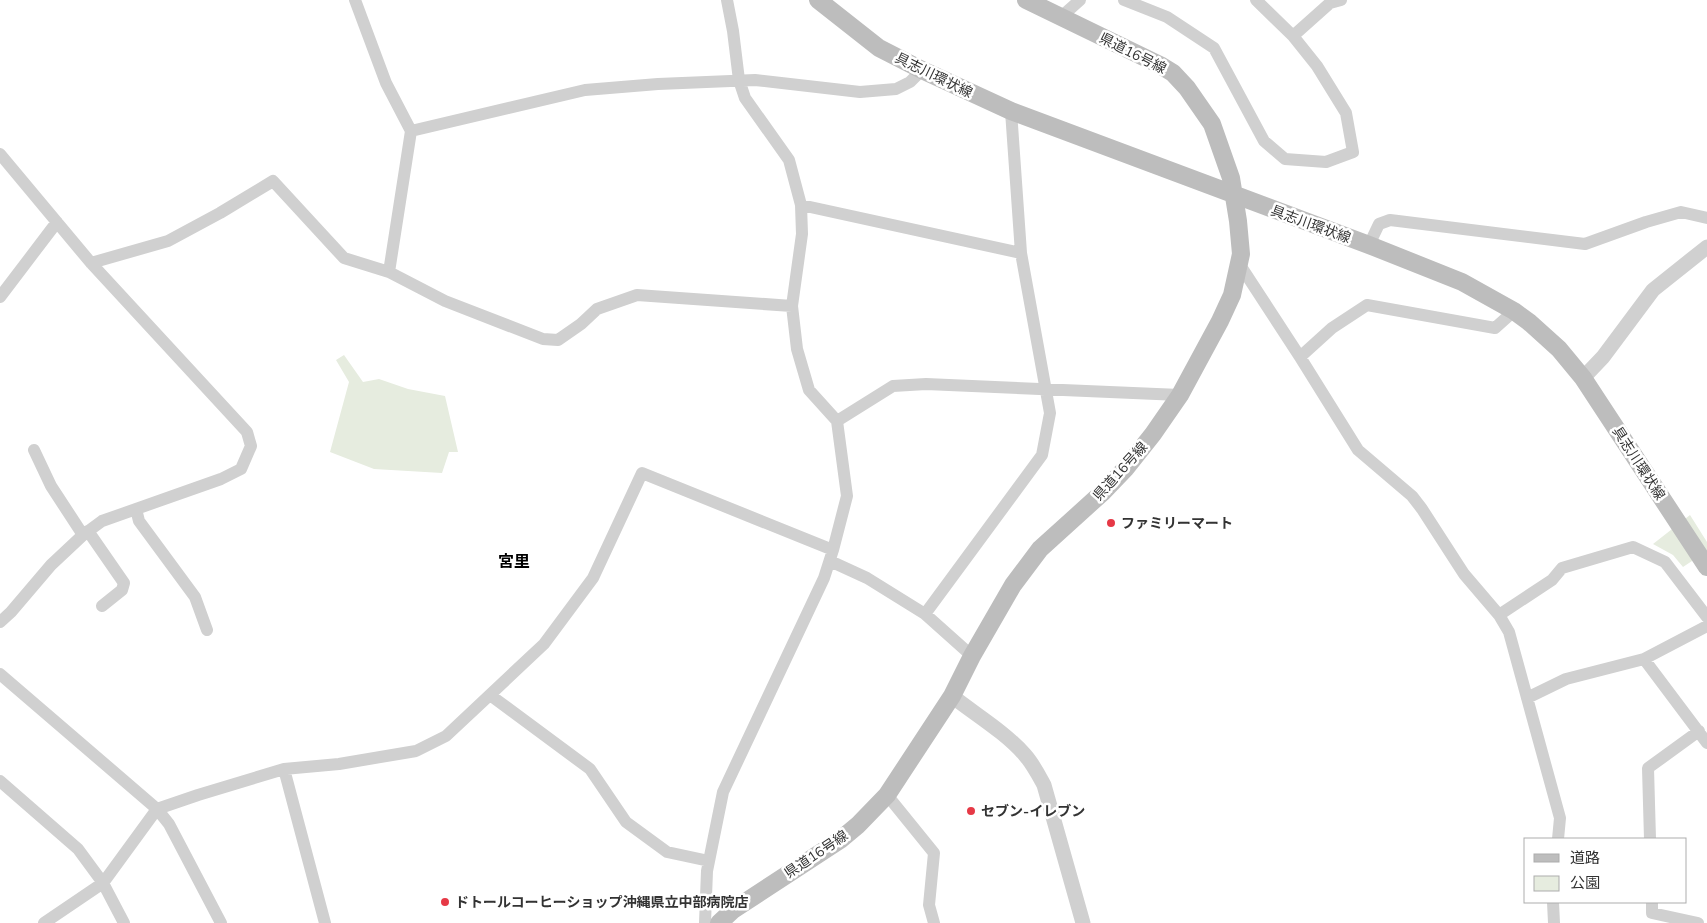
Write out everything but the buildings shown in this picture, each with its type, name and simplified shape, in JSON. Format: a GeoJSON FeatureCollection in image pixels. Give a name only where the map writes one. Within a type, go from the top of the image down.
{"type":"FeatureCollection","features":[{"type":"Feature","properties":{"kind":"main road","name":"具志川環状線"},"geometry":{"type":"LineString","coordinates":[[818,0],[879,48],[1011,111],[1369,245],[1462,282],[1514,311],[1559,348],[1583,378],[1707,567]]}},
{"type":"Feature","properties":{"kind":"main road","name":"県道16号線"},"geometry":{"type":"LineString","coordinates":[[719,923],[733,910],[840,840],[858,825],[887,794],[952,696],[972,656],[1013,585],[1040,550],[1103,492],[1126,468],[1153,434],[1180,395],[1232,295],[1240,265],[1240,242],[1234,195],[1225,159],[1212,124],[1187,88],[1173,73],[1160,65],[1026,0]]}},
{"type":"Feature","properties":{"kind":"street"},"geometry":{"type":"LineString","coordinates":[[355,0],[386,83],[411,132],[389,272]]}},
{"type":"Feature","properties":{"kind":"street"},"geometry":{"type":"LineString","coordinates":[[705,923],[709,861],[723,792],[824,578],[847,496],[837,421],[809,390],[797,349],[792,306],[802,234],[801,205],[789,160],[745,98],[739,80],[727,0]]}},
{"type":"Feature","properties":{"kind":"street"},"geometry":{"type":"LineString","coordinates":[[1061,17],[1080,0]]}},
{"type":"Feature","properties":{"kind":"street"},"geometry":{"type":"LineString","coordinates":[[1124,0],[1167,17],[1214,48],[1264,141],[1285,159],[1326,162],[1353,152],[1346,113],[1317,66],[1293,36],[1256,0]]}},
{"type":"Feature","properties":{"kind":"street"},"geometry":{"type":"LineString","coordinates":[[1293,36],[1330,2],[1341,0]]}},
{"type":"Feature","properties":{"kind":"street"},"geometry":{"type":"LineString","coordinates":[[411,132],[585,90],[756,80],[860,92],[896,89],[910,82],[922,70]]}},
{"type":"Feature","properties":{"kind":"street"},"geometry":{"type":"LineString","coordinates":[[925,614],[1042,455],[1050,413],[1021,253],[1011,111]]}},
{"type":"Feature","properties":{"kind":"street"},"geometry":{"type":"LineString","coordinates":[[0,154],[91,263],[247,432],[251,446],[241,469],[221,479],[136,508],[102,522],[85,533],[51,565],[11,612],[0,622]]}},
{"type":"Feature","properties":{"kind":"street"},"geometry":{"type":"LineString","coordinates":[[91,263],[168,241],[273,181],[344,258],[389,272],[445,301],[544,339],[558,340],[581,324],[597,309],[637,295],[792,306]]}},
{"type":"Feature","properties":{"kind":"street"},"geometry":{"type":"LineString","coordinates":[[801,205],[1021,253]]}},
{"type":"Feature","properties":{"kind":"street"},"geometry":{"type":"LineString","coordinates":[[1369,245],[1379,224],[1390,220],[1585,244],[1646,222],[1681,212],[1707,218]]}},
{"type":"Feature","properties":{"kind":"street"},"geometry":{"type":"LineString","coordinates":[[0,297],[57,222]]}},
{"type":"Feature","properties":{"kind":"street"},"geometry":{"type":"LineString","coordinates":[[1583,378],[1603,357],[1653,290],[1707,247]]}},
{"type":"Feature","properties":{"kind":"street"},"geometry":{"type":"LineString","coordinates":[[1240,265],[1358,450],[1412,496],[1464,574],[1499,615],[1509,632],[1560,818],[1558,838]]}},
{"type":"Feature","properties":{"kind":"street"},"geometry":{"type":"LineString","coordinates":[[1300,357],[1332,328],[1367,306],[1495,328],[1514,311]]}},
{"type":"Feature","properties":{"kind":"street"},"geometry":{"type":"LineString","coordinates":[[837,421],[893,386],[926,384],[1180,395]]}},
{"type":"Feature","properties":{"kind":"street"},"geometry":{"type":"LineString","coordinates":[[34,450],[51,486],[124,582],[122,590],[102,606]]}},
{"type":"Feature","properties":{"kind":"street"},"geometry":{"type":"LineString","coordinates":[[44,923],[103,883],[157,809],[284,769],[339,764],[416,751],[446,736],[544,644],[593,578],[642,473],[832,555],[925,614],[972,656]]}},
{"type":"Feature","properties":{"kind":"street"},"geometry":{"type":"LineString","coordinates":[[136,508],[138,521],[195,597],[207,630]]}},
{"type":"Feature","properties":{"kind":"street"},"geometry":{"type":"LineString","coordinates":[[1499,615],[1552,580],[1562,568],[1632,547],[1665,562],[1707,617]]}},
{"type":"Feature","properties":{"kind":"street"},"geometry":{"type":"LineString","coordinates":[[1528,698],[1566,679],[1644,659],[1707,626]]}},
{"type":"Feature","properties":{"kind":"street"},"geometry":{"type":"LineString","coordinates":[[1644,659],[1707,743]]}},
{"type":"Feature","properties":{"kind":"street"},"geometry":{"type":"LineString","coordinates":[[0,674],[157,809],[169,824],[221,923]]}},
{"type":"Feature","properties":{"kind":"street"},"geometry":{"type":"LineString","coordinates":[[490,696],[590,770],[626,822],[667,852],[709,861]]}},
{"type":"Feature","properties":{"kind":"street"},"geometry":{"type":"LineString","coordinates":[[952,696],[1014,745],[1035,768],[1044,785],[1082,923]]}},
{"type":"Feature","properties":{"kind":"street"},"geometry":{"type":"LineString","coordinates":[[1650,838],[1648,768],[1699,731]]}},
{"type":"Feature","properties":{"kind":"street"},"geometry":{"type":"LineString","coordinates":[[284,769],[325,923]]}},
{"type":"Feature","properties":{"kind":"street"},"geometry":{"type":"LineString","coordinates":[[0,781],[78,849],[103,883],[124,923]]}},
{"type":"Feature","properties":{"kind":"street"},"geometry":{"type":"LineString","coordinates":[[887,794],[934,853],[929,905],[934,923]]}},
{"type":"Feature","properties":{"kind":"street"},"geometry":{"type":"LineString","coordinates":[[1553,903],[1554,923]]}},
{"type":"Feature","properties":{"kind":"street"},"geometry":{"type":"LineString","coordinates":[[1652,903],[1652,913],[1698,923]]}},
{"type":"Feature","properties":{"kind":"green space"},"geometry":{"type":"Polygon","coordinates":[[[344,355],[363,382],[379,379],[408,389],[445,396],[458,452],[449,452],[442,473],[374,469],[330,452],[349,382],[336,360],[344,355]]]}},
{"type":"Feature","properties":{"kind":"green space"},"geometry":{"type":"Polygon","coordinates":[[[1690,515],[1707,542],[1707,551],[1683,567],[1673,555],[1653,544],[1690,515]]]}},
{"type":"Feature","properties":{"kind":"place","name":"ファミリーマート"},"geometry":{"type":"Point","coordinates":[1111,523]}},
{"type":"Feature","properties":{"kind":"place","name":"セブン-イレブン"},"geometry":{"type":"Point","coordinates":[971,811]}},
{"type":"Feature","properties":{"kind":"place","name":"ドトールコーヒーショップ沖縄県立中部病院店"},"geometry":{"type":"Point","coordinates":[445,902]}},
{"type":"Feature","properties":{"kind":"district","name":"宮里"},"geometry":{"type":"Point","coordinates":[514,561]}}]}
